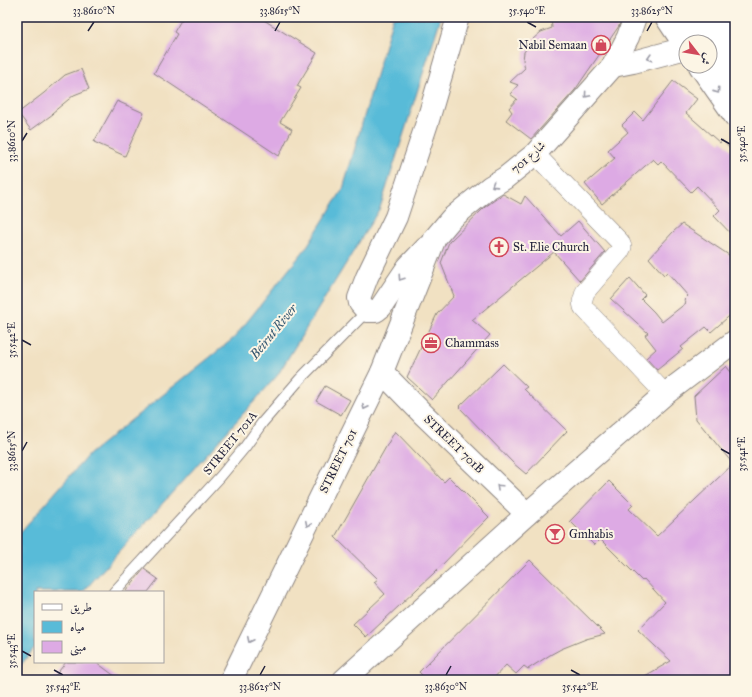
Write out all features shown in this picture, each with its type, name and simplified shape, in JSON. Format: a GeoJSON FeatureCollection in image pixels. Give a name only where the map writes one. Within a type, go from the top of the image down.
{"type":"FeatureCollection","features":[{"type":"Feature","properties":{"kind":"street"},"geometry":{"type":"LineString","coordinates":[[367,311],[360,303],[359,298],[367,277],[396,217],[428,120],[458,17]]}},
{"type":"Feature","properties":{"kind":"street","name":"شارع 701"},"geometry":{"type":"LineString","coordinates":[[367,311],[376,311],[381,307],[408,267],[457,214],[490,187],[505,178],[535,154],[613,66],[628,37],[635,17]]}},
{"type":"Feature","properties":{"kind":"street"},"geometry":{"type":"LineString","coordinates":[[671,18],[686,20],[693,27],[714,25],[735,57]]}},
{"type":"Feature","properties":{"kind":"street"},"geometry":{"type":"LineString","coordinates":[[671,18],[679,34]]}},
{"type":"Feature","properties":{"kind":"street"},"geometry":{"type":"LineString","coordinates":[[613,66],[678,49]]}},
{"type":"Feature","properties":{"kind":"street"},"geometry":{"type":"LineString","coordinates":[[718,65],[735,89]]}},
{"type":"Feature","properties":{"kind":"street"},"geometry":{"type":"LineString","coordinates":[[706,74],[735,116]]}},
{"type":"Feature","properties":{"kind":"street"},"geometry":{"type":"LineString","coordinates":[[535,154],[620,242],[622,247],[620,252],[585,292],[582,302],[583,307],[665,394]]}},
{"type":"Feature","properties":{"kind":"street","name":"STREET 701"},"geometry":{"type":"LineString","coordinates":[[231,680],[382,372],[435,238]]}},
{"type":"Feature","properties":{"kind":"street"},"geometry":{"type":"LineString","coordinates":[[344,680],[528,514],[665,394],[735,341]]}},
{"type":"Feature","properties":{"kind":"street","name":"STREET 701B"},"geometry":{"type":"LineString","coordinates":[[382,372],[423,414],[528,514]]}},
{"type":"Feature","properties":{"kind":"lane","name":"STREET 701A"},"geometry":{"type":"LineString","coordinates":[[115,591],[220,477],[245,447],[262,423],[300,379],[367,311]]}},
{"type":"Feature","properties":{"kind":"water","name":"Beirut River"},"geometry":{"type":"Polygon","coordinates":[[[393,17],[441,17],[380,208],[277,376],[84,591],[34,591],[34,648],[17,670],[17,536],[89,454],[234,338],[306,248],[343,189],[393,17]]]}},
{"type":"Feature","properties":{"kind":"building"},"geometry":{"type":"Polygon","coordinates":[[[183,17],[259,17],[317,53],[297,86],[301,88],[280,122],[292,129],[279,156],[154,73],[177,34],[174,32],[183,17]]]}},
{"type":"Feature","properties":{"kind":"building"},"geometry":{"type":"Polygon","coordinates":[[[551,17],[622,17],[619,26],[575,90],[531,139],[506,120],[512,112],[509,108],[517,99],[510,94],[518,85],[510,82],[525,68],[523,60],[524,52],[533,39],[541,32],[552,28],[551,17]]]}},
{"type":"Feature","properties":{"kind":"building"},"geometry":{"type":"Polygon","coordinates":[[[81,69],[89,89],[74,95],[52,113],[53,114],[31,130],[18,113],[65,75],[81,69]]]}},
{"type":"Feature","properties":{"kind":"building"},"geometry":{"type":"Polygon","coordinates":[[[673,81],[697,99],[686,113],[720,143],[722,140],[735,154],[735,238],[714,216],[720,210],[697,186],[691,192],[661,161],[658,164],[653,159],[602,204],[585,184],[615,158],[608,150],[628,132],[622,125],[635,112],[643,120],[673,81]]]}},
{"type":"Feature","properties":{"kind":"building"},"geometry":{"type":"Polygon","coordinates":[[[117,101],[144,113],[125,156],[94,142],[117,101]]]}},
{"type":"Feature","properties":{"kind":"building"},"geometry":{"type":"Polygon","coordinates":[[[503,194],[521,204],[525,196],[561,236],[578,221],[605,252],[580,281],[554,252],[472,320],[490,335],[432,400],[407,377],[437,314],[454,296],[441,263],[449,242],[485,207],[503,194]]]}},
{"type":"Feature","properties":{"kind":"building"},"geometry":{"type":"Polygon","coordinates":[[[682,224],[735,259],[735,311],[711,332],[706,327],[681,347],[683,349],[657,370],[646,358],[656,349],[645,335],[648,333],[611,299],[630,278],[645,295],[641,299],[662,322],[686,303],[684,300],[688,296],[667,272],[664,275],[649,258],[682,224]]]}},
{"type":"Feature","properties":{"kind":"building"},"geometry":{"type":"Polygon","coordinates":[[[503,364],[527,387],[524,389],[567,431],[526,474],[513,463],[459,407],[503,364]]]}},
{"type":"Feature","properties":{"kind":"building"},"geometry":{"type":"Polygon","coordinates":[[[726,366],[735,377],[735,680],[638,680],[671,661],[638,630],[665,602],[644,579],[642,581],[600,539],[594,545],[570,521],[609,481],[633,505],[629,509],[657,536],[733,464],[696,419],[694,396],[726,366]]]}},
{"type":"Feature","properties":{"kind":"building"},"geometry":{"type":"Polygon","coordinates":[[[325,386],[350,400],[341,415],[316,401],[325,386]]]}},
{"type":"Feature","properties":{"kind":"building"},"geometry":{"type":"Polygon","coordinates":[[[395,431],[444,482],[449,477],[489,517],[434,573],[366,637],[353,624],[385,594],[374,582],[378,579],[335,537],[395,431]]]}},
{"type":"Feature","properties":{"kind":"building"},"geometry":{"type":"Polygon","coordinates":[[[530,560],[605,634],[586,639],[561,649],[528,669],[524,666],[516,674],[506,665],[492,680],[427,680],[419,672],[530,560]]]}},
{"type":"Feature","properties":{"kind":"building"},"geometry":{"type":"Polygon","coordinates":[[[144,569],[158,579],[149,591],[126,591],[144,569]]]}},
{"type":"Feature","properties":{"kind":"building"},"geometry":{"type":"Polygon","coordinates":[[[65,663],[97,663],[120,680],[52,680],[65,663]]]}},
{"type":"Feature","properties":{"kind":"place","name":"Nabil Semaan"},"geometry":{"type":"Point","coordinates":[601,45]}},
{"type":"Feature","properties":{"kind":"place","name":"St. Elie Church"},"geometry":{"type":"Point","coordinates":[499,247]}},
{"type":"Feature","properties":{"kind":"place","name":"Chammass"},"geometry":{"type":"Point","coordinates":[431,343]}},
{"type":"Feature","properties":{"kind":"place","name":"Gmhabis"},"geometry":{"type":"Point","coordinates":[555,534]}}]}
